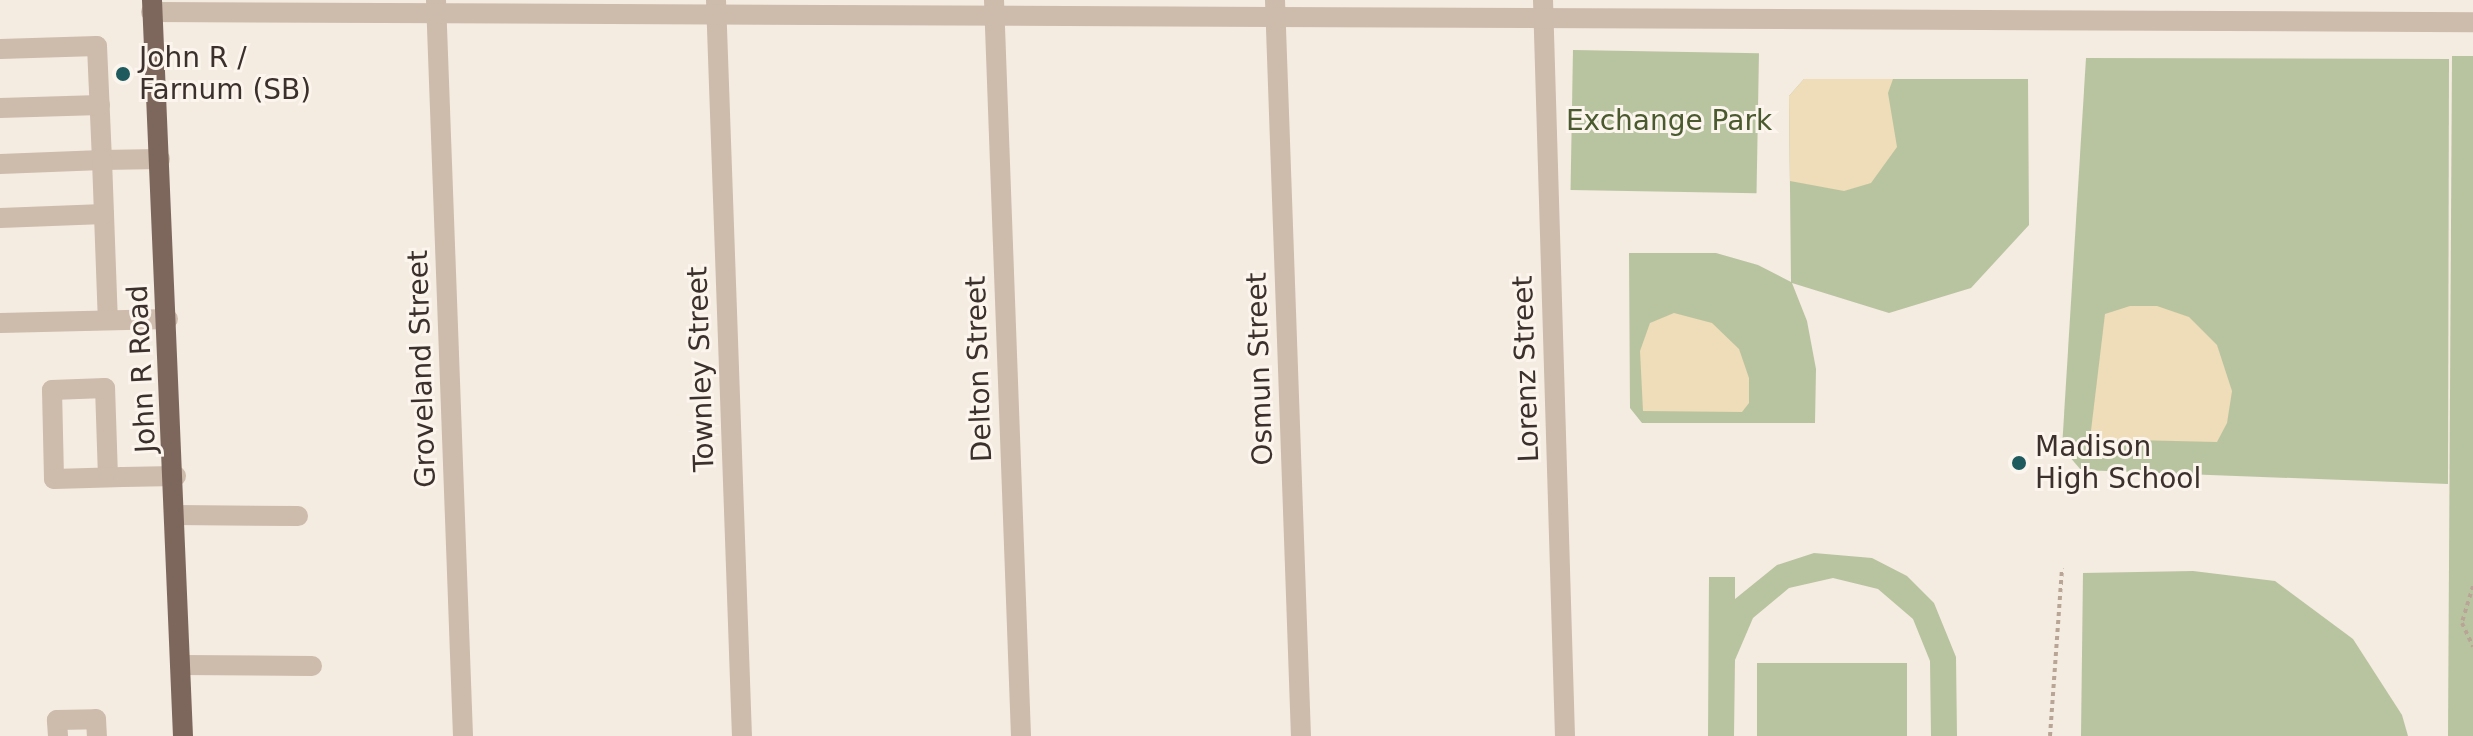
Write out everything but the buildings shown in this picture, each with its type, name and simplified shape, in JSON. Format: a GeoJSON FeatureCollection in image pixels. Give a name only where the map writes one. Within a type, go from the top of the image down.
{"type":"FeatureCollection","features":[{"type":"Feature","properties":{"kind":"main road","name":"John R Road"},"geometry":{"type":"LineString","coordinates":[[152,6],[176,476],[174,515],[183,736]]}},
{"type":"Feature","properties":{"kind":"street"},"geometry":{"type":"LineString","coordinates":[[152,6],[2115,10],[2473,22]]}},
{"type":"Feature","properties":{"kind":"street","name":"Groveland Street"},"geometry":{"type":"LineString","coordinates":[[436,7],[463,736]]}},
{"type":"Feature","properties":{"kind":"street","name":"Townley Street"},"geometry":{"type":"LineString","coordinates":[[716,7],[742,736]]}},
{"type":"Feature","properties":{"kind":"street","name":"Delton Street"},"geometry":{"type":"LineString","coordinates":[[995,8],[1021,736]]}},
{"type":"Feature","properties":{"kind":"street","name":"Lorenz Street"},"geometry":{"type":"LineString","coordinates":[[1543,9],[1565,736]]}},
{"type":"Feature","properties":{"kind":"street","name":"Osmun Street"},"geometry":{"type":"LineString","coordinates":[[1276,10],[1301,736]]}},
{"type":"Feature","properties":{"kind":"street"},"geometry":{"type":"LineString","coordinates":[[0,49],[97,46],[108,320]]}},
{"type":"Feature","properties":{"kind":"street"},"geometry":{"type":"LineString","coordinates":[[0,108],[100,105]]}},
{"type":"Feature","properties":{"kind":"street"},"geometry":{"type":"LineString","coordinates":[[0,164],[160,159]]}},
{"type":"Feature","properties":{"kind":"street"},"geometry":{"type":"LineString","coordinates":[[0,218],[104,214]]}},
{"type":"Feature","properties":{"kind":"street"},"geometry":{"type":"LineString","coordinates":[[0,323],[168,319]]}},
{"type":"Feature","properties":{"kind":"street"},"geometry":{"type":"LineString","coordinates":[[108,477],[105,388],[52,390],[54,479],[176,476]]}},
{"type":"Feature","properties":{"kind":"street"},"geometry":{"type":"LineString","coordinates":[[174,515],[298,516]]}},
{"type":"Feature","properties":{"kind":"street"},"geometry":{"type":"LineString","coordinates":[[180,665],[312,666]]}},
{"type":"Feature","properties":{"kind":"street"},"geometry":{"type":"LineString","coordinates":[[58,736],[57,720],[96,719],[97,736]]}},
{"type":"Feature","properties":{"kind":"path"},"geometry":{"type":"LineString","coordinates":[[2050,736],[2062,568]]}},
{"type":"Feature","properties":{"kind":"path"},"geometry":{"type":"LineString","coordinates":[[2473,586],[2462,623],[2473,647]]}},
{"type":"Feature","properties":{"kind":"green space","name":"Exchange Park"},"geometry":{"type":"Polygon","coordinates":[[[1573,50],[1759,53],[1757,193],[1571,190],[1573,50]]]}},
{"type":"Feature","properties":{"kind":"green space"},"geometry":{"type":"Polygon","coordinates":[[[2452,56],[2473,56],[2473,736],[2448,736],[2452,56]]]}},
{"type":"Feature","properties":{"kind":"green space"},"geometry":{"type":"Polygon","coordinates":[[[2086,58],[2449,59],[2448,484],[2081,470],[2062,448],[2086,58]]]}},
{"type":"Feature","properties":{"kind":"green space"},"geometry":{"type":"Polygon","coordinates":[[[1804,79],[2028,79],[2029,225],[1971,288],[1889,313],[1792,283],[1807,321],[1816,369],[1815,423],[1642,423],[1630,408],[1629,253],[1716,253],[1758,265],[1791,282],[1789,96],[1804,79]]]}},
{"type":"Feature","properties":{"kind":"green space"},"geometry":{"type":"Polygon","coordinates":[[[1814,553],[1872,558],[1907,576],[1934,603],[1956,657],[1957,736],[1931,736],[1930,661],[1913,619],[1878,589],[1833,578],[1789,588],[1753,618],[1735,660],[1734,736],[1708,736],[1709,577],[1735,577],[1735,599],[1777,565],[1814,553]]]}},
{"type":"Feature","properties":{"kind":"green space"},"geometry":{"type":"Polygon","coordinates":[[[2193,571],[2275,581],[2353,639],[2402,715],[2408,736],[2081,736],[2083,573],[2193,571]]]}},
{"type":"Feature","properties":{"kind":"green space"},"geometry":{"type":"Polygon","coordinates":[[[1757,663],[1907,663],[1907,736],[1757,736],[1757,663]]]}},
{"type":"Feature","properties":{"kind":"sand"},"geometry":{"type":"Polygon","coordinates":[[[1804,79],[1893,79],[1888,93],[1897,147],[1871,183],[1844,191],[1790,181],[1789,96],[1804,79]]]}},
{"type":"Feature","properties":{"kind":"sand"},"geometry":{"type":"Polygon","coordinates":[[[2130,306],[2157,306],[2189,317],[2217,345],[2232,391],[2227,423],[2217,442],[2090,439],[2105,314],[2130,306]]]}},
{"type":"Feature","properties":{"kind":"sand"},"geometry":{"type":"Polygon","coordinates":[[[1674,313],[1712,323],[1739,349],[1749,378],[1749,403],[1742,412],[1643,411],[1640,351],[1650,323],[1674,313]]]}},
{"type":"Feature","properties":{"kind":"place","name":"John R / Farnum (SB)"},"geometry":{"type":"Point","coordinates":[123,74]}},
{"type":"Feature","properties":{"kind":"place","name":"Madison High School"},"geometry":{"type":"Point","coordinates":[2019,463]}}]}
